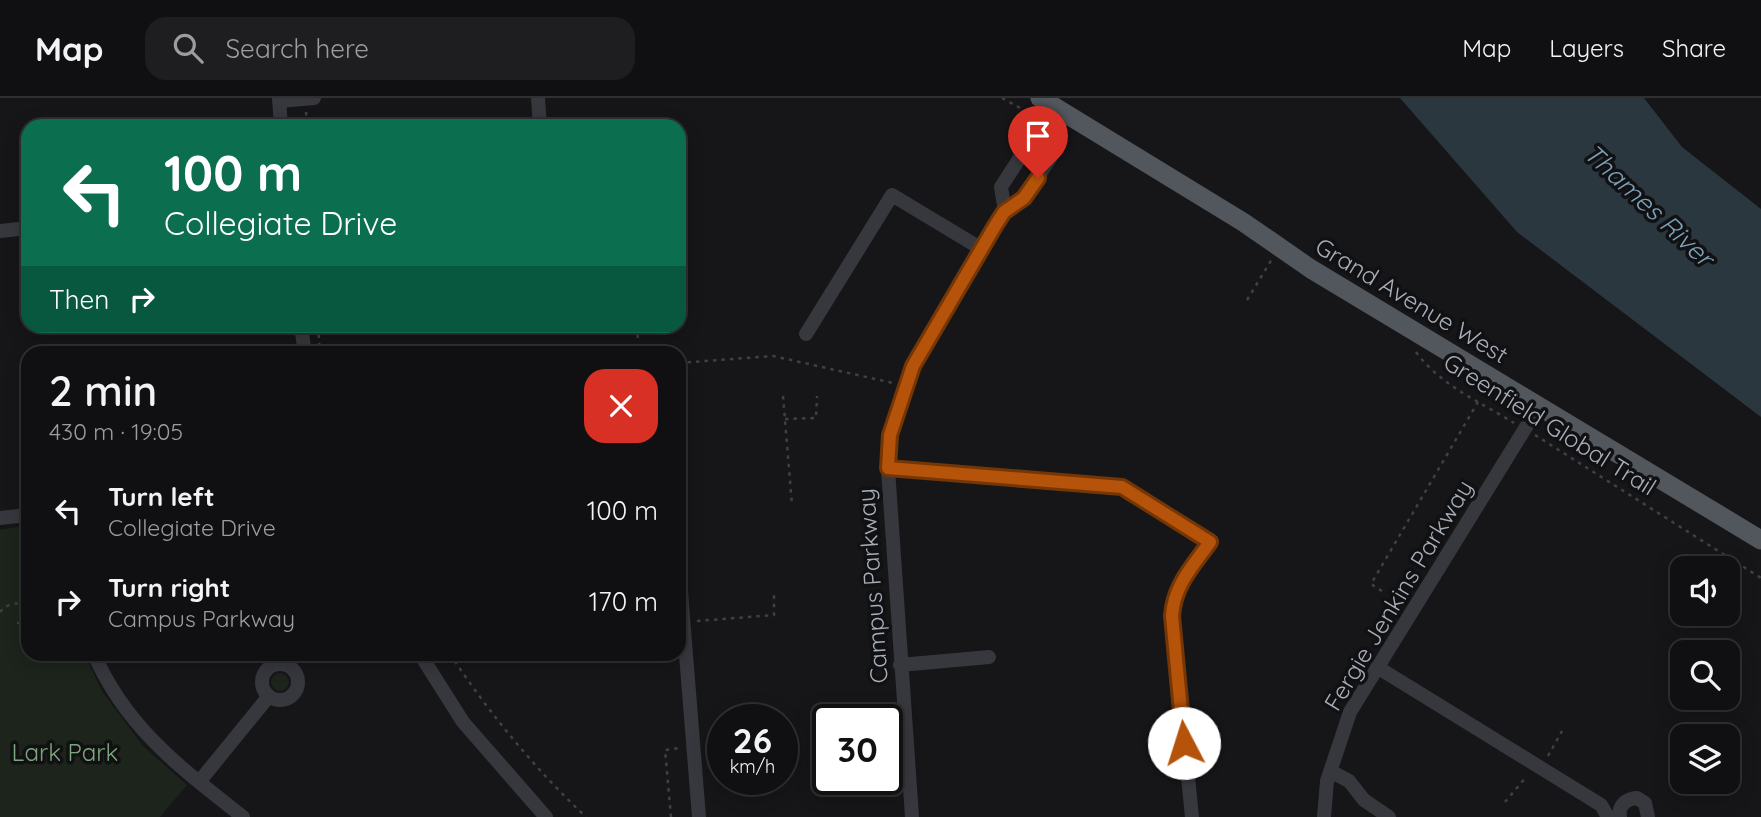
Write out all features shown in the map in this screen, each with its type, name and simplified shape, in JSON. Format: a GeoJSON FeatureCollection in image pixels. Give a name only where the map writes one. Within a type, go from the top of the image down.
{"type":"FeatureCollection","features":[{"type":"Feature","properties":{"kind":"main road","name":"Grand Avenue West"},"geometry":{"type":"LineString","coordinates":[[1040,98],[1058,127],[1243,222],[1311,269],[1761,540]]}},
{"type":"Feature","properties":{"kind":"street"},"geometry":{"type":"LineString","coordinates":[[281,119],[279,99],[314,98]]}},
{"type":"Feature","properties":{"kind":"street"},"geometry":{"type":"LineString","coordinates":[[538,98],[540,119]]}},
{"type":"Feature","properties":{"kind":"street","name":"Campus Parkway"},"geometry":{"type":"LineString","coordinates":[[1004,212],[1001,187],[1030,142],[1058,127]]}},
{"type":"Feature","properties":{"kind":"street","name":"Campus Parkway"},"geometry":{"type":"LineString","coordinates":[[912,817],[888,468],[890,435],[913,366],[980,248],[1004,212],[1024,198],[1051,157],[1058,127]]}},
{"type":"Feature","properties":{"kind":"street"},"geometry":{"type":"LineString","coordinates":[[806,334],[892,195],[980,248]]}},
{"type":"Feature","properties":{"kind":"street"},"geometry":{"type":"LineString","coordinates":[[0,231],[21,229]]}},
{"type":"Feature","properties":{"kind":"street","name":"Fergie Jenkins Parkway"},"geometry":{"type":"LineString","coordinates":[[1324,817],[1327,781],[1350,712],[1539,406]]}},
{"type":"Feature","properties":{"kind":"street"},"geometry":{"type":"LineString","coordinates":[[888,468],[1122,487],[1210,542],[1177,589],[1172,616],[1192,817]]}},
{"type":"Feature","properties":{"kind":"street"},"geometry":{"type":"LineString","coordinates":[[0,518],[21,516]]}},
{"type":"Feature","properties":{"kind":"street"},"geometry":{"type":"LineString","coordinates":[[686,654],[699,817]]}},
{"type":"Feature","properties":{"kind":"street"},"geometry":{"type":"LineString","coordinates":[[900,665],[989,657]]}},
{"type":"Feature","properties":{"kind":"street"},"geometry":{"type":"LineString","coordinates":[[98,661],[116,696],[148,738],[243,817]]}},
{"type":"Feature","properties":{"kind":"street"},"geometry":{"type":"LineString","coordinates":[[424,661],[463,722],[546,817]]}},
{"type":"Feature","properties":{"kind":"street"},"geometry":{"type":"LineString","coordinates":[[1377,667],[1601,805],[1614,816],[1626,801],[1637,798],[1645,803],[1648,817]]}},
{"type":"Feature","properties":{"kind":"street"},"geometry":{"type":"LineString","coordinates":[[199,782],[269,696]]}},
{"type":"Feature","properties":{"kind":"street"},"geometry":{"type":"LineString","coordinates":[[1330,771],[1349,781],[1364,800],[1389,817]]}},
{"type":"Feature","properties":{"kind":"path"},"geometry":{"type":"LineString","coordinates":[[1003,98],[1058,127]]}},
{"type":"Feature","properties":{"kind":"path"},"geometry":{"type":"LineString","coordinates":[[1247,300],[1272,260],[1279,264]]}},
{"type":"Feature","properties":{"kind":"path"},"geometry":{"type":"LineString","coordinates":[[638,333],[638,341]]}},
{"type":"Feature","properties":{"kind":"path","name":"Greenfield Global Trail"},"geometry":{"type":"LineString","coordinates":[[1413,348],[1432,373],[1761,578]]}},
{"type":"Feature","properties":{"kind":"path"},"geometry":{"type":"LineString","coordinates":[[686,362],[772,356],[906,386]]}},
{"type":"Feature","properties":{"kind":"path"},"geometry":{"type":"LineString","coordinates":[[783,396],[792,505]]}},
{"type":"Feature","properties":{"kind":"path"},"geometry":{"type":"LineString","coordinates":[[785,419],[816,418],[817,396]]}},
{"type":"Feature","properties":{"kind":"path"},"geometry":{"type":"LineString","coordinates":[[1382,591],[1371,584],[1478,401]]}},
{"type":"Feature","properties":{"kind":"path"},"geometry":{"type":"LineString","coordinates":[[697,621],[774,615],[774,592]]}},
{"type":"Feature","properties":{"kind":"path"},"geometry":{"type":"LineString","coordinates":[[0,612],[14,603],[21,604]]}},
{"type":"Feature","properties":{"kind":"path"},"geometry":{"type":"LineString","coordinates":[[20,624],[18,623],[21,619]]}},
{"type":"Feature","properties":{"kind":"path"},"geometry":{"type":"LineString","coordinates":[[455,661],[515,740],[556,788],[586,817]]}},
{"type":"Feature","properties":{"kind":"path"},"geometry":{"type":"LineString","coordinates":[[1548,756],[1562,731]]}},
{"type":"Feature","properties":{"kind":"path"},"geometry":{"type":"LineString","coordinates":[[671,817],[665,750],[683,747]]}},
{"type":"Feature","properties":{"kind":"path"},"geometry":{"type":"LineString","coordinates":[[1505,802],[1529,774]]}},
{"type":"Feature","properties":{"kind":"green space","name":"Lark Park"},"geometry":{"type":"Polygon","coordinates":[[[21,526],[21,661],[88,661],[102,691],[143,746],[187,785],[160,817],[0,817],[0,530],[21,526]]]}},
{"type":"Feature","properties":{"kind":"green space"},"geometry":{"type":"Polygon","coordinates":[[[276,673],[284,673],[289,682],[287,689],[276,691],[271,686],[271,678],[276,673]]]}},
{"type":"Feature","properties":{"kind":"water","name":"Thames River"},"geometry":{"type":"Polygon","coordinates":[[[1400,98],[1644,98],[1682,147],[1761,209],[1761,417],[1517,232],[1400,98]]]}},
{"type":"Feature","properties":{"kind":"route"},"geometry":{"type":"LineString","coordinates":[[1038,178],[1024,198],[1004,212],[980,248],[913,366],[890,435],[888,468],[1122,487],[1210,542],[1177,589],[1173,602],[1184,743]]}}]}
